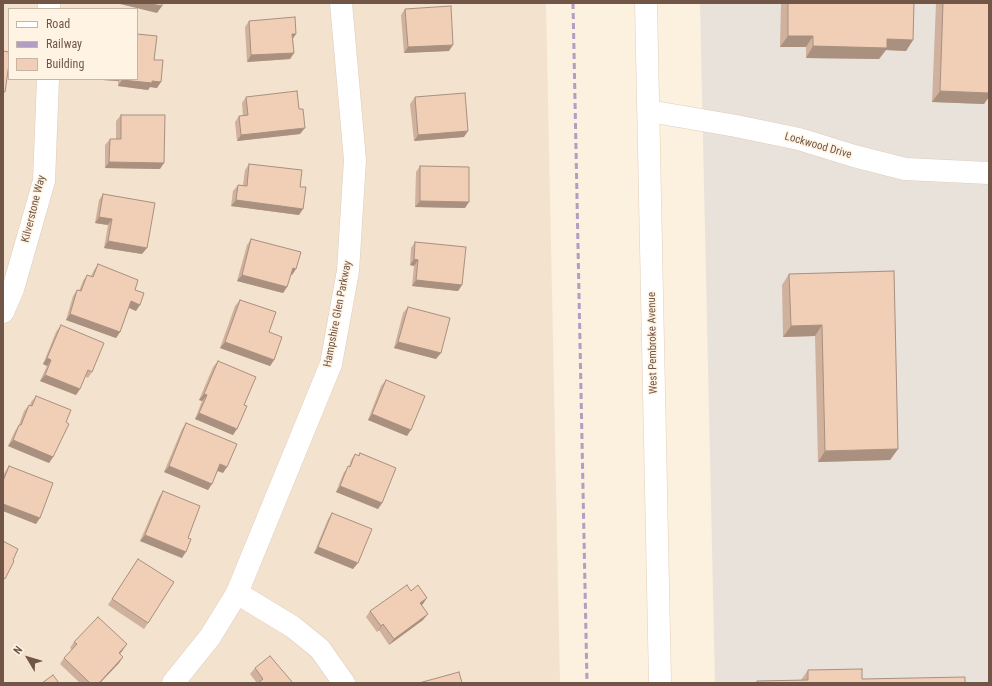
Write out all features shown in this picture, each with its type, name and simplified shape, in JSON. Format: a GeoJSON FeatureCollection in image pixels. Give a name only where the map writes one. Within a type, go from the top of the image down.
{"type":"FeatureCollection","features":[{"type":"Feature","properties":{"kind":"street","name":"Hampshire Glen Parkway"},"geometry":{"type":"LineString","coordinates":[[173,683],[210,637],[237,593],[331,364],[348,271],[355,160],[341,3]]}},
{"type":"Feature","properties":{"kind":"street","name":"West Pembroke Avenue"},"geometry":{"type":"LineString","coordinates":[[646,3],[660,683]]}},
{"type":"Feature","properties":{"kind":"street","name":"Kilverstone Way"},"geometry":{"type":"LineString","coordinates":[[3,312],[13,289],[44,181],[48,80]]}},
{"type":"Feature","properties":{"kind":"street","name":"Lockwood Drive"},"geometry":{"type":"LineString","coordinates":[[649,111],[736,126],[799,139],[854,156],[905,168],[989,173]]}},
{"type":"Feature","properties":{"kind":"street"},"geometry":{"type":"LineString","coordinates":[[237,593],[293,627],[320,649],[344,683]]}},
{"type":"Feature","properties":{"kind":"shaded area"},"geometry":{"type":"Polygon","coordinates":[[[3,3],[546,3],[560,683],[3,683],[3,3]]]}},
{"type":"Feature","properties":{"kind":"shaded area"},"geometry":{"type":"Polygon","coordinates":[[[700,3],[989,3],[989,683],[715,683],[700,3]]]}},
{"type":"Feature","properties":{"kind":"building"},"geometry":{"type":"Polygon","coordinates":[[[146,3],[162,3],[162,6],[146,3]]]}},
{"type":"Feature","properties":{"kind":"building"},"geometry":{"type":"Polygon","coordinates":[[[788,3],[914,3],[913,40],[887,39],[887,48],[813,46],[813,36],[788,36],[788,3]]]}},
{"type":"Feature","properties":{"kind":"building"},"geometry":{"type":"Polygon","coordinates":[[[943,3],[989,3],[989,93],[940,91],[943,3]]]}},
{"type":"Feature","properties":{"kind":"building"},"geometry":{"type":"Polygon","coordinates":[[[451,6],[453,45],[408,47],[405,9],[451,6]]]}},
{"type":"Feature","properties":{"kind":"building"},"geometry":{"type":"Polygon","coordinates":[[[295,17],[296,34],[292,34],[294,53],[251,55],[249,21],[295,17]]]}},
{"type":"Feature","properties":{"kind":"building"},"geometry":{"type":"Polygon","coordinates":[[[138,34],[157,36],[154,60],[163,60],[161,82],[152,81],[152,83],[122,80],[138,80],[138,34]]]}},
{"type":"Feature","properties":{"kind":"building"},"geometry":{"type":"Polygon","coordinates":[[[3,51],[8,52],[8,71],[5,92],[3,92],[3,51]]]}},
{"type":"Feature","properties":{"kind":"building"},"geometry":{"type":"Polygon","coordinates":[[[297,91],[299,109],[303,109],[305,128],[241,135],[239,116],[248,115],[246,97],[297,91]]]}},
{"type":"Feature","properties":{"kind":"building"},"geometry":{"type":"Polygon","coordinates":[[[465,93],[468,131],[418,135],[415,97],[465,93]]]}},
{"type":"Feature","properties":{"kind":"building"},"geometry":{"type":"Polygon","coordinates":[[[121,115],[165,115],[164,163],[109,162],[110,139],[121,139],[121,115]]]}},
{"type":"Feature","properties":{"kind":"building"},"geometry":{"type":"Polygon","coordinates":[[[249,164],[302,170],[300,187],[306,187],[303,209],[236,200],[238,185],[247,186],[249,164]]]}},
{"type":"Feature","properties":{"kind":"building"},"geometry":{"type":"Polygon","coordinates":[[[420,166],[469,167],[469,202],[420,201],[420,166]]]}},
{"type":"Feature","properties":{"kind":"building"},"geometry":{"type":"Polygon","coordinates":[[[103,194],[155,203],[147,248],[108,241],[112,219],[99,217],[103,194]]]}},
{"type":"Feature","properties":{"kind":"building"},"geometry":{"type":"Polygon","coordinates":[[[251,239],[301,252],[296,269],[293,268],[287,287],[242,275],[251,239]]]}},
{"type":"Feature","properties":{"kind":"building"},"geometry":{"type":"Polygon","coordinates":[[[415,242],[466,247],[462,285],[416,280],[418,260],[414,259],[415,242]]]}},
{"type":"Feature","properties":{"kind":"building"},"geometry":{"type":"Polygon","coordinates":[[[98,264],[138,280],[135,290],[144,293],[140,305],[131,301],[120,332],[70,314],[77,290],[81,291],[87,275],[93,277],[98,264]]]}},
{"type":"Feature","properties":{"kind":"building"},"geometry":{"type":"Polygon","coordinates":[[[894,271],[898,449],[825,451],[822,325],[791,326],[789,274],[894,271]]]}},
{"type":"Feature","properties":{"kind":"building"},"geometry":{"type":"Polygon","coordinates":[[[240,300],[276,312],[269,332],[282,337],[274,360],[225,342],[240,300]]]}},
{"type":"Feature","properties":{"kind":"building"},"geometry":{"type":"Polygon","coordinates":[[[408,307],[450,318],[441,353],[398,342],[408,307]]]}},
{"type":"Feature","properties":{"kind":"building"},"geometry":{"type":"Polygon","coordinates":[[[61,325],[104,343],[92,372],[88,370],[80,389],[45,375],[51,360],[47,358],[61,325]]]}},
{"type":"Feature","properties":{"kind":"building"},"geometry":{"type":"Polygon","coordinates":[[[218,361],[256,377],[244,405],[247,406],[237,429],[199,413],[207,395],[204,394],[218,361]]]}},
{"type":"Feature","properties":{"kind":"building"},"geometry":{"type":"Polygon","coordinates":[[[386,380],[425,396],[411,430],[372,414],[386,380]]]}},
{"type":"Feature","properties":{"kind":"building"},"geometry":{"type":"Polygon","coordinates":[[[36,396],[71,410],[66,422],[69,424],[53,457],[13,440],[29,405],[32,406],[36,396]]]}},
{"type":"Feature","properties":{"kind":"building"},"geometry":{"type":"Polygon","coordinates":[[[186,423],[237,444],[227,467],[220,464],[212,484],[169,466],[186,423]]]}},
{"type":"Feature","properties":{"kind":"building"},"geometry":{"type":"Polygon","coordinates":[[[360,453],[396,468],[382,503],[340,486],[348,466],[350,467],[355,454],[359,456],[360,453]]]}},
{"type":"Feature","properties":{"kind":"building"},"geometry":{"type":"Polygon","coordinates":[[[9,466],[53,483],[40,518],[3,504],[3,481],[9,466]]]}},
{"type":"Feature","properties":{"kind":"building"},"geometry":{"type":"Polygon","coordinates":[[[163,491],[200,506],[188,538],[191,539],[186,552],[145,535],[163,491]]]}},
{"type":"Feature","properties":{"kind":"building"},"geometry":{"type":"Polygon","coordinates":[[[332,513],[372,529],[358,563],[318,547],[332,513]]]}},
{"type":"Feature","properties":{"kind":"building"},"geometry":{"type":"Polygon","coordinates":[[[3,541],[18,549],[5,579],[3,578],[3,541]]]}},
{"type":"Feature","properties":{"kind":"building"},"geometry":{"type":"Polygon","coordinates":[[[138,559],[174,582],[148,623],[112,599],[138,559]]]}},
{"type":"Feature","properties":{"kind":"building"},"geometry":{"type":"Polygon","coordinates":[[[407,585],[411,591],[418,585],[427,598],[420,603],[428,614],[394,639],[383,624],[381,626],[370,611],[407,585]]]}},
{"type":"Feature","properties":{"kind":"building"},"geometry":{"type":"Polygon","coordinates":[[[98,617],[127,644],[119,653],[123,657],[99,683],[90,683],[64,658],[77,644],[74,642],[98,617]]]}},
{"type":"Feature","properties":{"kind":"building"},"geometry":{"type":"Polygon","coordinates":[[[270,656],[293,683],[258,683],[263,679],[255,668],[270,656]]]}},
{"type":"Feature","properties":{"kind":"building"},"geometry":{"type":"Polygon","coordinates":[[[862,669],[862,679],[965,677],[965,683],[757,683],[757,681],[808,680],[808,670],[862,669]]]}},
{"type":"Feature","properties":{"kind":"building"},"geometry":{"type":"Polygon","coordinates":[[[459,672],[462,683],[419,683],[459,672]]]}},
{"type":"Feature","properties":{"kind":"building"},"geometry":{"type":"Polygon","coordinates":[[[53,675],[59,683],[42,683],[53,675]]]}},
{"type":"Feature","properties":{"kind":"railway"},"geometry":{"type":"LineString","coordinates":[[573,3],[587,683]]}}]}
